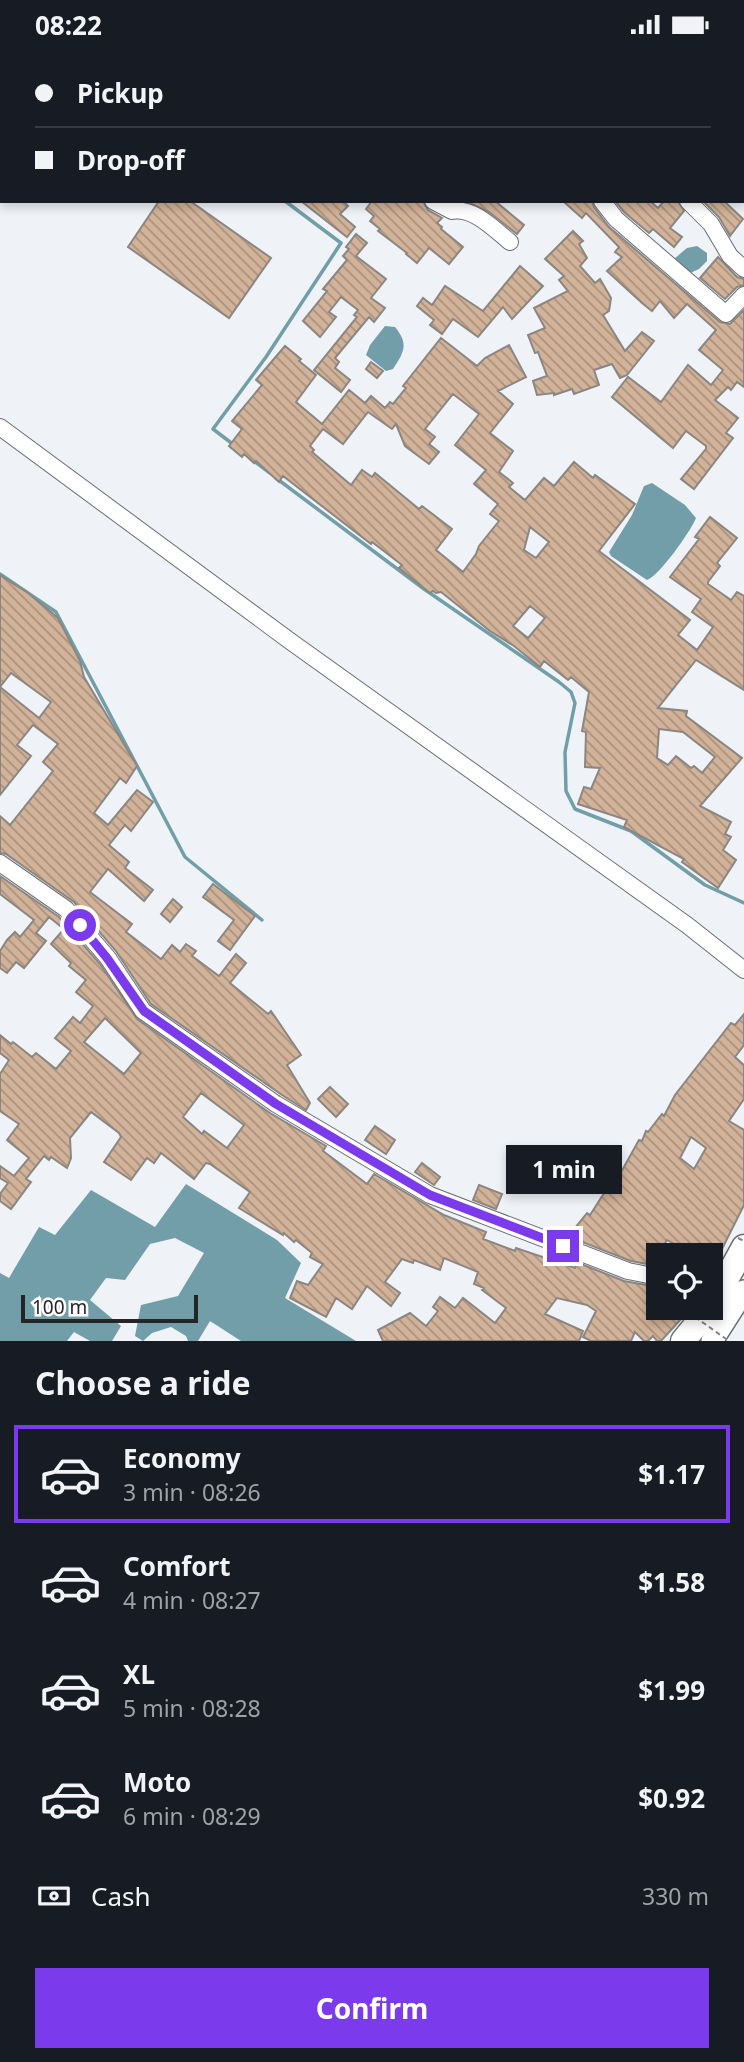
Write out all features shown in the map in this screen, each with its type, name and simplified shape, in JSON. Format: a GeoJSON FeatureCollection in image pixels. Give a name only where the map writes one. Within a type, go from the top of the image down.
{"type":"FeatureCollection","features":[{"type":"Feature","properties":{"kind":"highway"},"geometry":{"type":"LineString","coordinates":[[683,1341],[711,1307],[742,1240]]}},
{"type":"Feature","properties":{"kind":"highway"},"geometry":{"type":"LineString","coordinates":[[702,1341],[722,1314],[744,1275]]}},
{"type":"Feature","properties":{"kind":"main road"},"geometry":{"type":"LineString","coordinates":[[723,1271],[742,1240]]}},
{"type":"Feature","properties":{"kind":"main road"},"geometry":{"type":"LineString","coordinates":[[712,1341],[744,1291]]}},
{"type":"Feature","properties":{"kind":"main road"},"geometry":{"type":"LineString","coordinates":[[672,1341],[692,1320]]}},
{"type":"Feature","properties":{"kind":"street"},"geometry":{"type":"LineString","coordinates":[[437,203],[452,211],[468,212],[510,242]]}},
{"type":"Feature","properties":{"kind":"street"},"geometry":{"type":"LineString","coordinates":[[604,203],[616,219],[726,314],[744,295]]}},
{"type":"Feature","properties":{"kind":"street"},"geometry":{"type":"LineString","coordinates":[[690,203],[711,224],[730,256],[744,269]]}},
{"type":"Feature","properties":{"kind":"street"},"geometry":{"type":"LineString","coordinates":[[0,427],[323,664],[687,925],[744,970]]}},
{"type":"Feature","properties":{"kind":"street"},"geometry":{"type":"LineString","coordinates":[[0,863],[66,909],[107,958],[144,1011],[276,1104],[430,1195],[628,1271],[646,1275]]}},
{"type":"Feature","properties":{"kind":"path"},"geometry":{"type":"LineString","coordinates":[[718,1320],[729,1341]]}},
{"type":"Feature","properties":{"kind":"water"},"geometry":{"type":"Polygon","coordinates":[[[697,246],[707,253],[707,261],[699,269],[684,276],[674,259],[687,248],[697,246]]]}},
{"type":"Feature","properties":{"kind":"water"},"geometry":{"type":"Polygon","coordinates":[[[385,326],[395,327],[403,343],[397,363],[393,369],[386,371],[366,355],[370,345],[385,326]]]}},
{"type":"Feature","properties":{"kind":"water"},"geometry":{"type":"Polygon","coordinates":[[[652,483],[685,505],[696,518],[674,552],[647,580],[609,552],[632,515],[644,486],[652,483]]]}},
{"type":"Feature","properties":{"kind":"water"},"geometry":{"type":"Polygon","coordinates":[[[186,1184],[277,1240],[301,1263],[285,1298],[356,1341],[241,1341],[210,1321],[198,1341],[188,1341],[186,1336],[171,1327],[152,1333],[143,1341],[135,1336],[141,1305],[178,1296],[204,1253],[175,1238],[150,1244],[125,1280],[106,1278],[90,1300],[121,1326],[112,1341],[90,1341],[74,1332],[67,1341],[0,1341],[0,1273],[9,1278],[39,1227],[55,1235],[91,1190],[155,1227],[186,1184]]]}},
{"type":"Feature","properties":{"kind":"building"},"geometry":{"type":"Polygon","coordinates":[[[158,203],[193,203],[271,258],[229,318],[128,247],[158,203]]]}},
{"type":"Feature","properties":{"kind":"building"},"geometry":{"type":"Polygon","coordinates":[[[304,203],[345,203],[348,206],[340,214],[355,227],[347,237],[304,203]]]}},
{"type":"Feature","properties":{"kind":"building"},"geometry":{"type":"Polygon","coordinates":[[[370,203],[424,203],[428,210],[442,218],[437,223],[441,229],[463,247],[449,264],[429,248],[417,263],[378,231],[380,229],[370,221],[374,216],[366,209],[370,203]]]}},
{"type":"Feature","properties":{"kind":"building"},"geometry":{"type":"Polygon","coordinates":[[[470,203],[497,203],[524,225],[517,234],[489,212],[470,203]]]}},
{"type":"Feature","properties":{"kind":"building"},"geometry":{"type":"Polygon","coordinates":[[[565,203],[593,203],[609,227],[720,322],[730,324],[744,310],[744,387],[737,382],[731,390],[728,387],[715,400],[738,418],[726,433],[733,438],[694,489],[681,479],[706,446],[686,431],[673,448],[612,397],[628,377],[661,402],[688,365],[711,385],[723,370],[699,350],[716,330],[687,304],[674,318],[660,301],[652,311],[642,303],[607,271],[622,257],[615,252],[619,247],[586,213],[582,218],[565,203]]]}},
{"type":"Feature","properties":{"kind":"building"},"geometry":{"type":"Polygon","coordinates":[[[617,203],[652,203],[658,208],[662,203],[679,203],[684,211],[670,228],[682,237],[674,247],[653,229],[649,233],[617,203]]]}},
{"type":"Feature","properties":{"kind":"building"},"geometry":{"type":"Polygon","coordinates":[[[705,203],[726,203],[743,219],[730,236],[719,217],[705,203]]]}},
{"type":"Feature","properties":{"kind":"building"},"geometry":{"type":"Polygon","coordinates":[[[573,231],[583,241],[579,244],[587,258],[580,266],[595,283],[600,279],[611,298],[609,311],[603,315],[625,351],[642,332],[654,341],[627,375],[620,378],[612,364],[594,370],[599,385],[574,394],[572,389],[554,395],[537,395],[533,381],[547,376],[528,335],[545,328],[534,308],[568,291],[559,280],[564,276],[545,259],[573,231]]]}},
{"type":"Feature","properties":{"kind":"building"},"geometry":{"type":"Polygon","coordinates":[[[356,234],[367,243],[356,256],[386,279],[371,298],[385,308],[374,322],[369,317],[335,358],[339,362],[335,368],[350,380],[341,392],[314,370],[357,317],[354,315],[358,310],[341,297],[329,312],[336,317],[320,337],[303,321],[327,291],[323,289],[347,260],[343,256],[349,249],[346,247],[356,234]]]}},
{"type":"Feature","properties":{"kind":"building"},"geometry":{"type":"Polygon","coordinates":[[[718,257],[737,277],[744,279],[744,285],[737,287],[725,299],[700,278],[718,257]]]}},
{"type":"Feature","properties":{"kind":"building"},"geometry":{"type":"Polygon","coordinates":[[[520,266],[543,286],[512,319],[503,307],[478,337],[453,319],[442,334],[430,325],[434,320],[417,306],[423,298],[432,305],[445,286],[483,311],[520,266]]]}},
{"type":"Feature","properties":{"kind":"building"},"geometry":{"type":"Polygon","coordinates":[[[441,338],[477,366],[485,358],[509,345],[526,377],[498,391],[513,404],[490,433],[513,451],[499,472],[513,483],[509,487],[525,500],[544,478],[554,486],[574,462],[593,478],[595,475],[635,504],[599,551],[690,620],[678,635],[697,650],[713,627],[692,612],[701,599],[670,577],[699,539],[695,537],[710,517],[737,538],[717,563],[720,566],[708,584],[731,600],[737,592],[744,596],[744,690],[696,660],[658,708],[687,711],[686,716],[742,758],[700,806],[731,822],[725,834],[731,837],[723,850],[736,860],[718,888],[682,862],[684,859],[624,827],[627,820],[578,804],[584,787],[591,789],[600,768],[585,767],[586,732],[582,731],[589,692],[571,677],[568,680],[544,661],[540,667],[441,592],[430,593],[399,568],[402,565],[283,476],[279,482],[256,461],[254,463],[244,454],[242,457],[229,446],[242,429],[232,421],[262,385],[256,380],[285,346],[316,375],[296,402],[322,424],[349,390],[365,403],[371,396],[385,408],[390,402],[393,404],[406,388],[403,386],[441,338]],[[453,394],[425,429],[435,437],[429,444],[439,452],[429,464],[405,446],[396,424],[392,429],[368,412],[343,444],[323,429],[310,446],[314,450],[312,452],[351,485],[362,470],[372,477],[375,473],[419,509],[422,506],[452,529],[436,550],[463,572],[499,521],[490,514],[498,504],[474,484],[486,470],[455,445],[479,414],[453,394]],[[530,527],[524,550],[536,558],[549,542],[530,527]],[[530,606],[513,626],[528,638],[545,618],[530,606]],[[659,729],[657,758],[668,765],[676,756],[702,773],[715,757],[683,732],[659,729]]]}},
{"type":"Feature","properties":{"kind":"building"},"geometry":{"type":"Polygon","coordinates":[[[371,362],[383,371],[377,378],[366,369],[371,362]]]}},
{"type":"Feature","properties":{"kind":"building"},"geometry":{"type":"Polygon","coordinates":[[[0,575],[28,593],[58,618],[80,661],[84,677],[137,766],[126,783],[120,778],[94,813],[108,825],[137,790],[153,802],[131,831],[125,825],[109,845],[129,862],[125,868],[153,890],[144,901],[108,869],[90,892],[132,924],[126,932],[161,959],[172,945],[180,952],[186,944],[196,951],[192,956],[219,976],[236,954],[246,963],[230,983],[268,1014],[271,1011],[301,1055],[287,1065],[310,1103],[306,1110],[151,1004],[116,951],[74,902],[6,854],[0,853],[0,816],[10,825],[53,771],[43,762],[58,744],[33,725],[17,745],[31,756],[0,795],[0,575]],[[11,673],[0,687],[39,718],[51,702],[11,673]]]}},
{"type":"Feature","properties":{"kind":"building"},"geometry":{"type":"Polygon","coordinates":[[[0,876],[59,917],[100,964],[137,1019],[270,1113],[326,1146],[323,1151],[367,1184],[374,1174],[444,1215],[486,1232],[483,1239],[515,1251],[516,1248],[575,1268],[576,1262],[624,1281],[646,1285],[646,1320],[680,1320],[661,1341],[657,1341],[653,1336],[644,1341],[635,1332],[631,1341],[591,1341],[583,1337],[596,1311],[587,1305],[557,1298],[545,1314],[583,1331],[579,1341],[383,1341],[378,1330],[410,1313],[426,1326],[438,1311],[433,1307],[440,1297],[455,1308],[463,1298],[495,1323],[506,1308],[482,1290],[484,1288],[474,1284],[478,1272],[444,1258],[440,1270],[414,1260],[413,1263],[402,1259],[385,1282],[400,1293],[391,1306],[367,1286],[352,1309],[336,1298],[326,1317],[290,1298],[297,1281],[308,1285],[323,1264],[310,1257],[312,1253],[296,1240],[294,1242],[284,1233],[283,1235],[239,1208],[250,1192],[206,1163],[194,1179],[161,1153],[154,1163],[147,1158],[131,1180],[104,1162],[121,1137],[91,1112],[70,1138],[71,1158],[67,1168],[51,1157],[49,1160],[44,1156],[26,1179],[31,1182],[11,1209],[0,1201],[0,1194],[8,1183],[0,1178],[0,1166],[14,1176],[29,1158],[7,1140],[19,1124],[0,1111],[0,1074],[9,1060],[0,1053],[0,1035],[32,1057],[36,1053],[56,1069],[71,1051],[55,1038],[73,1017],[80,1023],[93,1006],[76,992],[86,980],[69,966],[71,963],[51,944],[64,929],[49,917],[36,933],[46,941],[24,968],[16,962],[7,973],[0,968],[0,951],[7,940],[15,932],[20,937],[34,920],[0,894],[0,876]],[[105,1018],[84,1042],[124,1074],[141,1053],[105,1018]],[[201,1093],[183,1117],[202,1134],[204,1131],[227,1148],[244,1125],[201,1093]]]}},
{"type":"Feature","properties":{"kind":"building"},"geometry":{"type":"Polygon","coordinates":[[[213,884],[255,916],[230,950],[218,941],[234,920],[203,897],[213,884]]]}},
{"type":"Feature","properties":{"kind":"building"},"geometry":{"type":"Polygon","coordinates":[[[173,899],[182,907],[170,922],[161,914],[173,899]]]}},
{"type":"Feature","properties":{"kind":"building"},"geometry":{"type":"Polygon","coordinates":[[[744,1014],[744,1045],[735,1057],[744,1065],[744,1099],[729,1121],[744,1130],[744,1205],[723,1247],[723,1243],[672,1243],[667,1240],[665,1243],[646,1243],[646,1264],[631,1261],[577,1240],[570,1234],[587,1213],[590,1215],[617,1173],[620,1174],[639,1140],[642,1141],[646,1131],[648,1132],[662,1114],[664,1116],[675,1095],[731,1023],[735,1025],[744,1014]],[[691,1137],[680,1158],[694,1169],[706,1148],[691,1137]]]}},
{"type":"Feature","properties":{"kind":"building"},"geometry":{"type":"Polygon","coordinates":[[[330,1087],[348,1104],[336,1117],[318,1099],[330,1087]]]}},
{"type":"Feature","properties":{"kind":"building"},"geometry":{"type":"Polygon","coordinates":[[[375,1126],[395,1140],[386,1154],[365,1140],[375,1126]]]}},
{"type":"Feature","properties":{"kind":"building"},"geometry":{"type":"Polygon","coordinates":[[[422,1163],[440,1177],[434,1185],[415,1172],[422,1163]]]}},
{"type":"Feature","properties":{"kind":"building"},"geometry":{"type":"Polygon","coordinates":[[[479,1185],[502,1194],[496,1209],[473,1200],[479,1185]]]}},
{"type":"Feature","properties":{"kind":"waterway"},"geometry":{"type":"LineString","coordinates":[[234,445],[213,429],[266,357],[341,243],[288,203]]}},
{"type":"Feature","properties":{"kind":"waterway"},"geometry":{"type":"LineString","coordinates":[[254,461],[270,473]]}},
{"type":"Feature","properties":{"kind":"waterway"},"geometry":{"type":"LineString","coordinates":[[276,478],[424,589],[571,692],[575,703],[565,752],[566,791],[575,809],[631,831],[705,885],[744,903]]}},
{"type":"Feature","properties":{"kind":"waterway"},"geometry":{"type":"LineString","coordinates":[[0,574],[56,612],[185,857],[262,920]]}},
{"type":"Feature","properties":{"kind":"route"},"geometry":{"type":"LineString","coordinates":[[80,925],[144,1011],[276,1104],[430,1195],[563,1246]]}}]}
